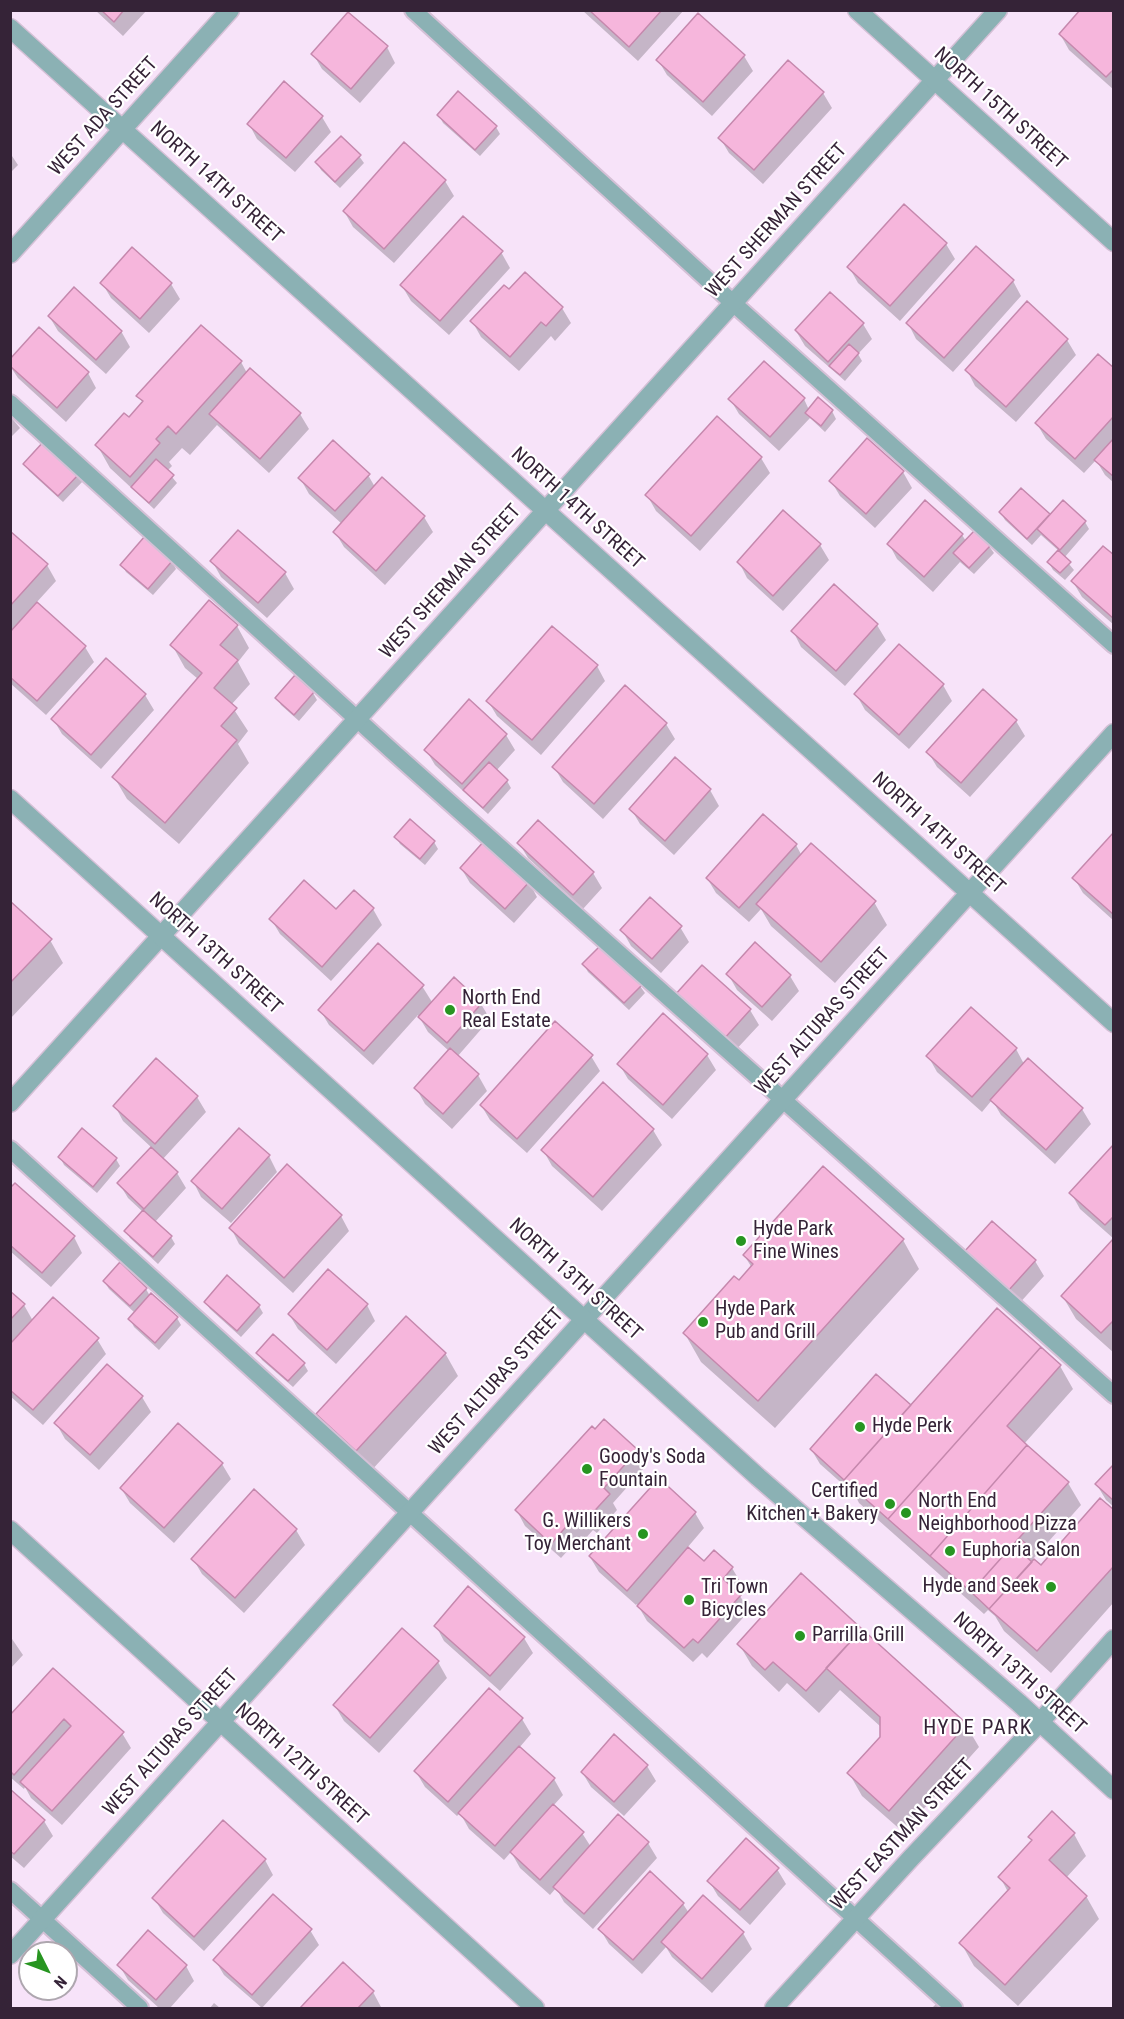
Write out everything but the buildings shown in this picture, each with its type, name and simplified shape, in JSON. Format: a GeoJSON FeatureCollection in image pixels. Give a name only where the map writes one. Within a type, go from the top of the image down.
{"type":"FeatureCollection","features":[{"type":"Feature","properties":{"kind":"street","name":"WEST ADA STREET"},"geometry":{"type":"LineString","coordinates":[[10,254],[230,10]]}},
{"type":"Feature","properties":{"kind":"street","name":"NORTH 15TH STREET"},"geometry":{"type":"LineString","coordinates":[[857,10],[1113,242]]}},
{"type":"Feature","properties":{"kind":"street","name":"WEST SHERMAN STREET"},"geometry":{"type":"LineString","coordinates":[[10,1103],[998,10]]}},
{"type":"Feature","properties":{"kind":"street","name":"NORTH 14TH STREET"},"geometry":{"type":"LineString","coordinates":[[10,28],[1113,1023]]}},
{"type":"Feature","properties":{"kind":"street","name":"WEST ALTURAS STREET"},"geometry":{"type":"LineString","coordinates":[[10,1955],[1113,733]]}},
{"type":"Feature","properties":{"kind":"street","name":"NORTH 13TH STREET"},"geometry":{"type":"LineString","coordinates":[[10,798],[758,1477],[1040,1722],[1113,1790]]}},
{"type":"Feature","properties":{"kind":"street","name":"NORTH 12TH STREET"},"geometry":{"type":"LineString","coordinates":[[10,1530],[535,2008]]}},
{"type":"Feature","properties":{"kind":"street","name":"WEST EASTMAN STREET"},"geometry":{"type":"LineString","coordinates":[[774,2008],[1040,1722],[1113,1639]]}},
{"type":"Feature","properties":{"kind":"lane"},"geometry":{"type":"LineString","coordinates":[[412,10],[1113,645]]}},
{"type":"Feature","properties":{"kind":"lane"},"geometry":{"type":"LineString","coordinates":[[10,403],[357,719],[1113,1395]]}},
{"type":"Feature","properties":{"kind":"lane"},"geometry":{"type":"LineString","coordinates":[[10,1149],[954,2008]]}},
{"type":"Feature","properties":{"kind":"lane"},"geometry":{"type":"LineString","coordinates":[[10,1890],[140,2008]]}},
{"type":"Feature","properties":{"kind":"place","name":"North End Real Estate"},"geometry":{"type":"Point","coordinates":[450,1010]}},
{"type":"Feature","properties":{"kind":"place","name":"Hyde Park Fine Wines"},"geometry":{"type":"Point","coordinates":[741,1241]}},
{"type":"Feature","properties":{"kind":"place","name":"Hyde Park Pub and Grill"},"geometry":{"type":"Point","coordinates":[703,1322]}},
{"type":"Feature","properties":{"kind":"place","name":"Hyde Perk"},"geometry":{"type":"Point","coordinates":[860,1427]}},
{"type":"Feature","properties":{"kind":"place","name":"Goody's Soda Fountain"},"geometry":{"type":"Point","coordinates":[587,1469]}},
{"type":"Feature","properties":{"kind":"place","name":"Certified Kitchen + Bakery"},"geometry":{"type":"Point","coordinates":[890,1504]}},
{"type":"Feature","properties":{"kind":"place","name":"North End Neighborhood Pizza"},"geometry":{"type":"Point","coordinates":[906,1513]}},
{"type":"Feature","properties":{"kind":"place","name":"G. Willikers Toy Merchant"},"geometry":{"type":"Point","coordinates":[643,1534]}},
{"type":"Feature","properties":{"kind":"place","name":"Euphoria Salon"},"geometry":{"type":"Point","coordinates":[950,1551]}},
{"type":"Feature","properties":{"kind":"place","name":"Hyde and Seek"},"geometry":{"type":"Point","coordinates":[1051,1587]}},
{"type":"Feature","properties":{"kind":"place","name":"Tri Town Bicycles"},"geometry":{"type":"Point","coordinates":[689,1600]}},
{"type":"Feature","properties":{"kind":"place","name":"Parrilla Grill"},"geometry":{"type":"Point","coordinates":[800,1636]}},
{"type":"Feature","properties":{"kind":"district","name":"HYDE PARK"},"geometry":{"type":"Point","coordinates":[978,1729]}}]}
